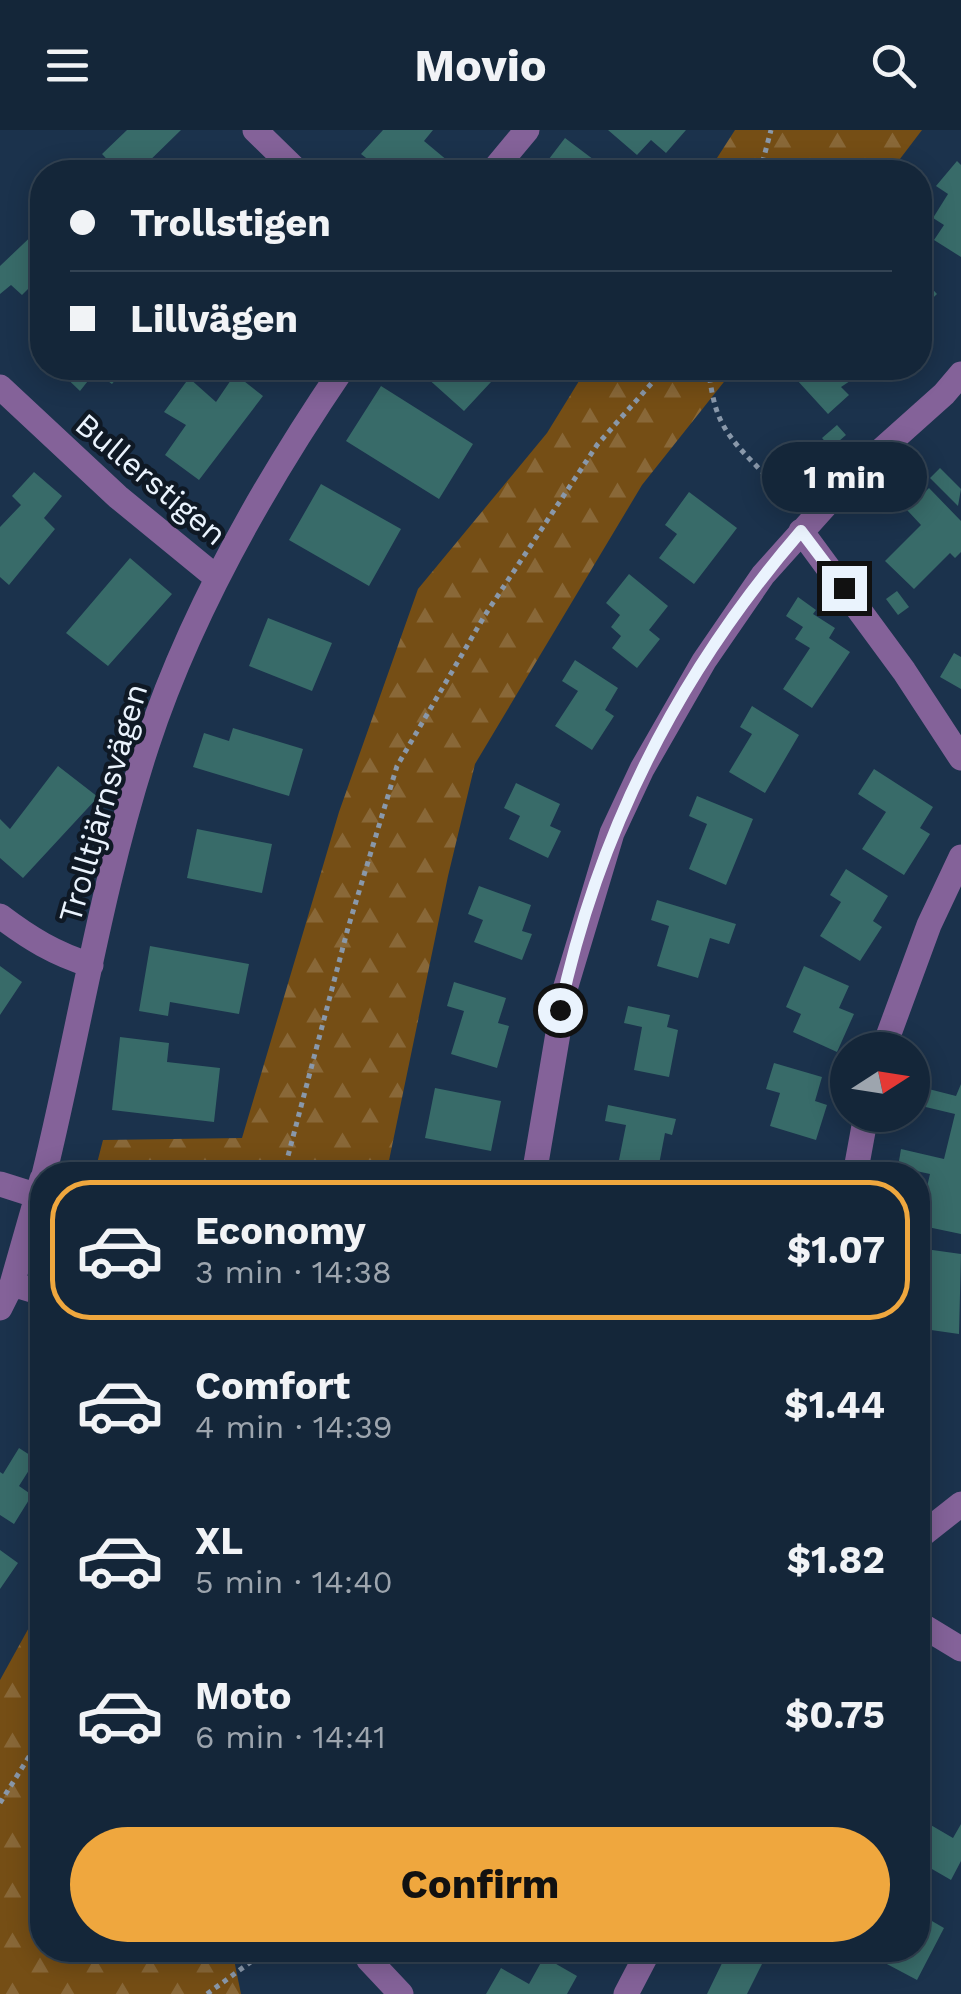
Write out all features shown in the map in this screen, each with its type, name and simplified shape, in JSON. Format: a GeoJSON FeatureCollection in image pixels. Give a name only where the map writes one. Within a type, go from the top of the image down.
{"type":"FeatureCollection","features":[{"type":"Feature","properties":{"kind":"street"},"geometry":{"type":"LineString","coordinates":[[255,130],[286,160]]}},
{"type":"Feature","properties":{"kind":"street"},"geometry":{"type":"LineString","coordinates":[[502,160],[526,130]]}},
{"type":"Feature","properties":{"kind":"street"},"geometry":{"type":"LineString","coordinates":[[536,1162],[566,986],[612,833],[642,768],[704,661],[763,575],[850,478],[961,374]]}},
{"type":"Feature","properties":{"kind":"street","name":"Trolltjärnsvägen"},"geometry":{"type":"LineString","coordinates":[[46,1162],[116,856],[146,748],[217,578],[337,380]]}},
{"type":"Feature","properties":{"kind":"street","name":"Bullerstigen"},"geometry":{"type":"LineString","coordinates":[[0,387],[118,498],[217,578]]}},
{"type":"Feature","properties":{"kind":"street"},"geometry":{"type":"LineString","coordinates":[[801,531],[904,670],[961,758]]}},
{"type":"Feature","properties":{"kind":"street"},"geometry":{"type":"LineString","coordinates":[[890,1032],[929,925],[961,857]]}},
{"type":"Feature","properties":{"kind":"street"},"geometry":{"type":"LineString","coordinates":[[0,916],[61,956],[91,965]]}},
{"type":"Feature","properties":{"kind":"street"},"geometry":{"type":"LineString","coordinates":[[857,1162],[863,1132]]}},
{"type":"Feature","properties":{"kind":"street"},"geometry":{"type":"LineString","coordinates":[[0,1184],[30,1183]]}},
{"type":"Feature","properties":{"kind":"street","name":"Trolltjärnsvägen"},"geometry":{"type":"LineString","coordinates":[[0,1308],[12,1284],[30,1221]]}},
{"type":"Feature","properties":{"kind":"street"},"geometry":{"type":"LineString","coordinates":[[12,1284],[30,1289]]}},
{"type":"Feature","properties":{"kind":"street"},"geometry":{"type":"LineString","coordinates":[[930,1529],[961,1504]]}},
{"type":"Feature","properties":{"kind":"street"},"geometry":{"type":"LineString","coordinates":[[930,1630],[961,1649]]}},
{"type":"Feature","properties":{"kind":"street"},"geometry":{"type":"LineString","coordinates":[[370,1962],[401,1994]]}},
{"type":"Feature","properties":{"kind":"street"},"geometry":{"type":"LineString","coordinates":[[626,1994],[643,1962]]}},
{"type":"Feature","properties":{"kind":"path"},"geometry":{"type":"LineString","coordinates":[[763,160],[771,130]]}},
{"type":"Feature","properties":{"kind":"path"},"geometry":{"type":"LineString","coordinates":[[287,1162],[348,928],[398,766],[485,615],[597,445],[654,380]]}},
{"type":"Feature","properties":{"kind":"path"},"geometry":{"type":"LineString","coordinates":[[711,380],[720,420],[780,490],[801,531]]}},
{"type":"Feature","properties":{"kind":"path"},"geometry":{"type":"LineString","coordinates":[[0,1803],[30,1755]]}},
{"type":"Feature","properties":{"kind":"path"},"geometry":{"type":"LineString","coordinates":[[207,1994],[251,1962]]}},
{"type":"Feature","properties":{"kind":"green space"},"geometry":{"type":"Polygon","coordinates":[[[735,130],[922,130],[899,160],[716,160],[735,130]]]}},
{"type":"Feature","properties":{"kind":"green space"},"geometry":{"type":"Polygon","coordinates":[[[580,380],[725,380],[642,485],[475,764],[389,1162],[97,1162],[103,1140],[242,1138],[339,812],[418,589],[547,433],[580,380]]]}},
{"type":"Feature","properties":{"kind":"green space"},"geometry":{"type":"Polygon","coordinates":[[[30,1626],[30,1962],[234,1962],[241,1994],[0,1994],[0,1680],[30,1626]]]}},
{"type":"Feature","properties":{"kind":"building"},"geometry":{"type":"Polygon","coordinates":[[[127,130],[181,130],[150,160],[108,160],[102,154],[127,130]]]}},
{"type":"Feature","properties":{"kind":"building"},"geometry":{"type":"Polygon","coordinates":[[[383,130],[433,130],[424,141],[447,160],[369,160],[361,154],[383,130]]]}},
{"type":"Feature","properties":{"kind":"building"},"geometry":{"type":"Polygon","coordinates":[[[608,130],[686,130],[666,153],[651,140],[637,155],[608,130]]]}},
{"type":"Feature","properties":{"kind":"building"},"geometry":{"type":"Polygon","coordinates":[[[565,138],[594,160],[548,160],[565,138]]]}},
{"type":"Feature","properties":{"kind":"building"},"geometry":{"type":"Polygon","coordinates":[[[957,161],[961,165],[961,257],[934,240],[944,225],[933,218],[948,194],[936,186],[957,161]]]}},
{"type":"Feature","properties":{"kind":"building"},"geometry":{"type":"Polygon","coordinates":[[[30,237],[30,287],[22,295],[11,285],[0,294],[0,266],[30,237]]]}},
{"type":"Feature","properties":{"kind":"building"},"geometry":{"type":"Polygon","coordinates":[[[69,380],[89,380],[80,391],[69,380]]]}},
{"type":"Feature","properties":{"kind":"building"},"geometry":{"type":"Polygon","coordinates":[[[188,380],[216,402],[231,380],[243,380],[263,396],[199,480],[165,455],[186,425],[164,412],[188,380]]]}},
{"type":"Feature","properties":{"kind":"building"},"geometry":{"type":"Polygon","coordinates":[[[429,380],[493,380],[464,411],[429,380]]]}},
{"type":"Feature","properties":{"kind":"building"},"geometry":{"type":"Polygon","coordinates":[[[797,380],[852,380],[841,387],[849,395],[828,414],[797,380]]]}},
{"type":"Feature","properties":{"kind":"building"},"geometry":{"type":"Polygon","coordinates":[[[381,386],[473,444],[439,499],[346,441],[381,386]]]}},
{"type":"Feature","properties":{"kind":"building"},"geometry":{"type":"Polygon","coordinates":[[[837,425],[846,435],[831,448],[822,438],[837,425]]]}},
{"type":"Feature","properties":{"kind":"building"},"geometry":{"type":"Polygon","coordinates":[[[940,468],[961,489],[958,506],[930,478],[940,468]]]}},
{"type":"Feature","properties":{"kind":"building"},"geometry":{"type":"Polygon","coordinates":[[[34,472],[62,496],[44,518],[55,529],[9,585],[0,577],[0,527],[21,505],[12,496],[34,472]]]}},
{"type":"Feature","properties":{"kind":"building"},"geometry":{"type":"Polygon","coordinates":[[[321,484],[401,529],[369,586],[289,540],[321,484]]]}},
{"type":"Feature","properties":{"kind":"building"},"geometry":{"type":"Polygon","coordinates":[[[929,488],[961,521],[961,552],[955,558],[950,553],[914,589],[885,561],[921,525],[907,510],[929,488]]]}},
{"type":"Feature","properties":{"kind":"building"},"geometry":{"type":"Polygon","coordinates":[[[689,492],[737,528],[694,584],[659,558],[677,534],[665,525],[689,492]]]}},
{"type":"Feature","properties":{"kind":"building"},"geometry":{"type":"Polygon","coordinates":[[[130,558],[172,594],[108,666],[66,633],[130,558]]]}},
{"type":"Feature","properties":{"kind":"building"},"geometry":{"type":"Polygon","coordinates":[[[629,574],[668,606],[649,630],[660,639],[637,668],[612,648],[621,636],[611,627],[620,615],[606,603],[629,574]]]}},
{"type":"Feature","properties":{"kind":"building"},"geometry":{"type":"Polygon","coordinates":[[[897,591],[909,607],[898,615],[886,599],[897,591]]]}},
{"type":"Feature","properties":{"kind":"building"},"geometry":{"type":"Polygon","coordinates":[[[798,597],[816,610],[813,614],[835,628],[829,638],[850,652],[812,708],[783,689],[810,648],[795,639],[803,627],[786,616],[798,597]]]}},
{"type":"Feature","properties":{"kind":"building"},"geometry":{"type":"Polygon","coordinates":[[[268,618],[332,643],[312,691],[249,666],[268,618]]]}},
{"type":"Feature","properties":{"kind":"building"},"geometry":{"type":"Polygon","coordinates":[[[954,653],[961,657],[961,689],[940,677],[954,653]]]}},
{"type":"Feature","properties":{"kind":"building"},"geometry":{"type":"Polygon","coordinates":[[[575,660],[618,688],[605,710],[614,716],[592,750],[555,726],[578,691],[562,681],[575,660]]]}},
{"type":"Feature","properties":{"kind":"building"},"geometry":{"type":"Polygon","coordinates":[[[752,706],[799,735],[765,793],[729,772],[752,734],[740,727],[752,706]]]}},
{"type":"Feature","properties":{"kind":"building"},"geometry":{"type":"Polygon","coordinates":[[[233,728],[303,749],[289,796],[193,767],[204,733],[229,741],[233,728]]]}},
{"type":"Feature","properties":{"kind":"building"},"geometry":{"type":"Polygon","coordinates":[[[58,766],[98,797],[23,878],[0,858],[0,819],[10,829],[58,766]]]}},
{"type":"Feature","properties":{"kind":"building"},"geometry":{"type":"Polygon","coordinates":[[[874,769],[933,807],[920,828],[930,834],[904,875],[862,849],[886,812],[858,794],[874,769]]]}},
{"type":"Feature","properties":{"kind":"building"},"geometry":{"type":"Polygon","coordinates":[[[516,783],[560,804],[550,826],[561,831],[548,858],[509,839],[520,816],[504,808],[516,783]]]}},
{"type":"Feature","properties":{"kind":"building"},"geometry":{"type":"Polygon","coordinates":[[[697,796],[753,819],[726,885],[689,869],[707,824],[689,816],[697,796]]]}},
{"type":"Feature","properties":{"kind":"building"},"geometry":{"type":"Polygon","coordinates":[[[197,829],[272,844],[262,893],[187,878],[197,829]]]}},
{"type":"Feature","properties":{"kind":"building"},"geometry":{"type":"Polygon","coordinates":[[[846,869],[888,896],[873,921],[882,927],[860,961],[820,936],[841,902],[830,895],[846,869]]]}},
{"type":"Feature","properties":{"kind":"building"},"geometry":{"type":"Polygon","coordinates":[[[479,886],[531,905],[522,931],[532,934],[522,960],[474,942],[483,920],[468,914],[479,886]]]}},
{"type":"Feature","properties":{"kind":"building"},"geometry":{"type":"Polygon","coordinates":[[[657,900],[736,924],[729,944],[710,938],[698,978],[657,966],[669,926],[651,920],[657,900]]]}},
{"type":"Feature","properties":{"kind":"building"},"geometry":{"type":"Polygon","coordinates":[[[150,946],[249,964],[239,1014],[170,1002],[168,1016],[139,1011],[150,946]]]}},
{"type":"Feature","properties":{"kind":"building"},"geometry":{"type":"Polygon","coordinates":[[[0,966],[22,982],[0,1015],[0,966]]]}},
{"type":"Feature","properties":{"kind":"building"},"geometry":{"type":"Polygon","coordinates":[[[804,966],[849,986],[839,1008],[854,1014],[846,1032],[830,1032],[830,1049],[793,1032],[801,1014],[786,1007],[804,966]]]}},
{"type":"Feature","properties":{"kind":"building"},"geometry":{"type":"Polygon","coordinates":[[[454,982],[506,998],[498,1023],[509,1026],[497,1068],[451,1054],[464,1011],[447,1006],[454,982]]]}},
{"type":"Feature","properties":{"kind":"building"},"geometry":{"type":"Polygon","coordinates":[[[628,1006],[670,1015],[667,1027],[678,1030],[669,1077],[634,1070],[642,1027],[624,1023],[628,1006]]]}},
{"type":"Feature","properties":{"kind":"building"},"geometry":{"type":"Polygon","coordinates":[[[120,1037],[169,1043],[167,1062],[220,1068],[214,1122],[112,1110],[120,1037]]]}},
{"type":"Feature","properties":{"kind":"building"},"geometry":{"type":"Polygon","coordinates":[[[774,1063],[822,1077],[815,1101],[827,1105],[816,1140],[770,1126],[780,1093],[766,1089],[774,1063]]]}},
{"type":"Feature","properties":{"kind":"building"},"geometry":{"type":"Polygon","coordinates":[[[961,1084],[961,1234],[930,1228],[930,1162],[899,1162],[901,1149],[944,1159],[955,1114],[930,1108],[930,1089],[956,1096],[961,1084]]]}},
{"type":"Feature","properties":{"kind":"building"},"geometry":{"type":"Polygon","coordinates":[[[435,1088],[501,1101],[491,1151],[425,1138],[435,1088]]]}},
{"type":"Feature","properties":{"kind":"building"},"geometry":{"type":"Polygon","coordinates":[[[608,1105],[676,1119],[672,1135],[665,1133],[659,1162],[619,1162],[626,1125],[605,1121],[608,1105]]]}},
{"type":"Feature","properties":{"kind":"building"},"geometry":{"type":"Polygon","coordinates":[[[930,1250],[961,1254],[959,1334],[930,1330],[930,1250]]]}},
{"type":"Feature","properties":{"kind":"building"},"geometry":{"type":"Polygon","coordinates":[[[19,1448],[30,1455],[30,1469],[19,1486],[30,1494],[30,1498],[14,1524],[0,1515],[0,1472],[3,1474],[19,1448]]]}},
{"type":"Feature","properties":{"kind":"building"},"geometry":{"type":"Polygon","coordinates":[[[0,1550],[18,1563],[0,1589],[0,1550]]]}},
{"type":"Feature","properties":{"kind":"building"},"geometry":{"type":"Polygon","coordinates":[[[961,1824],[961,1861],[951,1880],[930,1868],[930,1825],[953,1838],[961,1824]]]}},
{"type":"Feature","properties":{"kind":"building"},"geometry":{"type":"Polygon","coordinates":[[[930,1920],[944,1928],[930,1955],[930,1920]]]}},
{"type":"Feature","properties":{"kind":"building"},"geometry":{"type":"Polygon","coordinates":[[[541,1962],[553,1962],[577,1976],[567,1994],[486,1994],[501,1968],[529,1984],[541,1962]]]}},
{"type":"Feature","properties":{"kind":"building"},"geometry":{"type":"Polygon","coordinates":[[[723,1962],[763,1962],[747,1994],[707,1994],[723,1962]]]}},
{"type":"Feature","properties":{"kind":"building"},"geometry":{"type":"Polygon","coordinates":[[[883,1962],[926,1962],[917,1980],[883,1962]]]}},
{"type":"Feature","properties":{"kind":"route"},"geometry":{"type":"LineString","coordinates":[[560,1010],[612,833],[642,768],[704,661],[763,575],[801,531],[844,588]]}}]}
